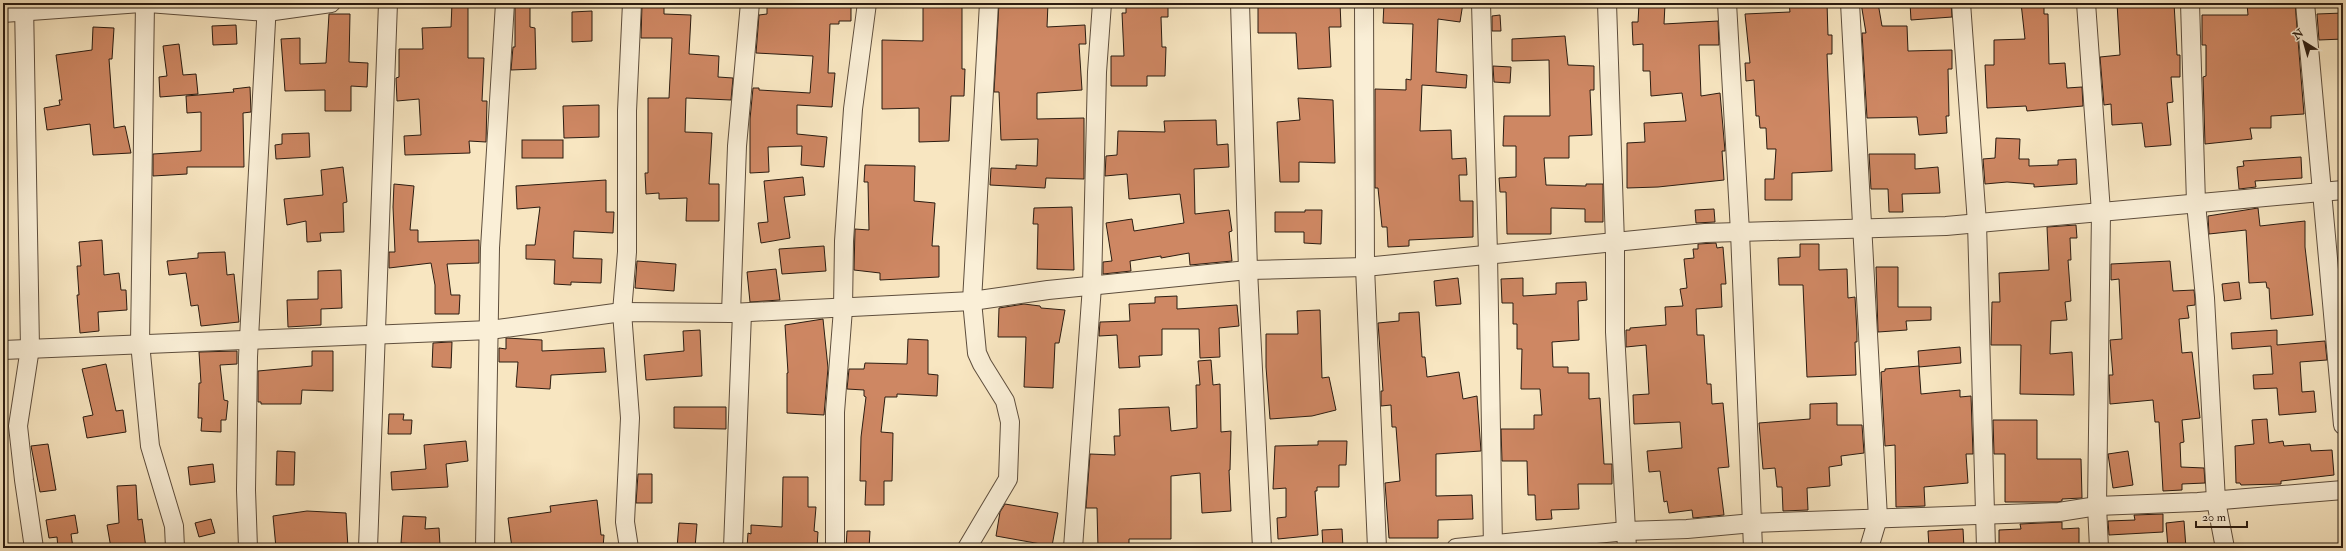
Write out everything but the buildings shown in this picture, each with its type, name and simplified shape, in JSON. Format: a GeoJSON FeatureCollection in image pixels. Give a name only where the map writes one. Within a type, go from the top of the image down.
{"type":"FeatureCollection","features":[{"type":"Feature","properties":{"kind":"street"},"geometry":{"type":"LineString","coordinates":[[3,13],[24,7],[141,3]]}},
{"type":"Feature","properties":{"kind":"street"},"geometry":{"type":"LineString","coordinates":[[175,548],[174,526],[150,446],[140,343],[147,3],[267,8],[331,3]]}},
{"type":"Feature","properties":{"kind":"street"},"geometry":{"type":"LineString","coordinates":[[368,548],[388,3]]}},
{"type":"Feature","properties":{"kind":"street"},"geometry":{"type":"LineString","coordinates":[[485,548],[490,330],[490,248],[505,3]]}},
{"type":"Feature","properties":{"kind":"street"},"geometry":{"type":"LineString","coordinates":[[628,548],[625,522],[630,418],[622,312],[627,252],[627,111],[632,3]]}},
{"type":"Feature","properties":{"kind":"street"},"geometry":{"type":"LineString","coordinates":[[733,548],[737,146],[750,3]]}},
{"type":"Feature","properties":{"kind":"street"},"geometry":{"type":"LineString","coordinates":[[835,548],[834,412],[843,309],[844,241],[853,108],[867,3]]}},
{"type":"Feature","properties":{"kind":"street"},"geometry":{"type":"LineString","coordinates":[[967,548],[1008,478],[1010,422],[1006,401],[982,364],[977,352],[972,301],[989,3]]}},
{"type":"Feature","properties":{"kind":"street"},"geometry":{"type":"LineString","coordinates":[[1074,548],[1092,286],[1097,72],[1102,3]]}},
{"type":"Feature","properties":{"kind":"street"},"geometry":{"type":"LineString","coordinates":[[1240,3],[1248,270],[1262,548]]}},
{"type":"Feature","properties":{"kind":"street"},"geometry":{"type":"LineString","coordinates":[[1364,3],[1365,267],[1377,548]]}},
{"type":"Feature","properties":{"kind":"street"},"geometry":{"type":"LineString","coordinates":[[1481,3],[1488,254],[1493,546]]}},
{"type":"Feature","properties":{"kind":"street"},"geometry":{"type":"LineString","coordinates":[[1607,3],[1615,243],[1615,332],[1626,540]]}},
{"type":"Feature","properties":{"kind":"street"},"geometry":{"type":"LineString","coordinates":[[1727,3],[1740,232],[1753,548]]}},
{"type":"Feature","properties":{"kind":"street"},"geometry":{"type":"LineString","coordinates":[[1850,3],[1864,228],[1878,518],[1869,548]]}},
{"type":"Feature","properties":{"kind":"street"},"geometry":{"type":"LineString","coordinates":[[1961,3],[1978,223],[1986,548]]}},
{"type":"Feature","properties":{"kind":"street"},"geometry":{"type":"LineString","coordinates":[[2086,3],[2100,212],[2097,506],[2099,548]]}},
{"type":"Feature","properties":{"kind":"street"},"geometry":{"type":"LineString","coordinates":[[2190,3],[2196,203],[2205,298],[2216,501],[2225,548]]}},
{"type":"Feature","properties":{"kind":"street"},"geometry":{"type":"LineString","coordinates":[[2305,3],[2343,425]]}},
{"type":"Feature","properties":{"kind":"street"},"geometry":{"type":"LineString","coordinates":[[24,7],[30,348],[18,426],[34,548]]}},
{"type":"Feature","properties":{"kind":"street"},"geometry":{"type":"LineString","coordinates":[[248,548],[246,474],[248,357],[251,338],[267,8]]}},
{"type":"Feature","properties":{"kind":"street"},"geometry":{"type":"LineString","coordinates":[[3,350],[251,338],[490,330],[622,312],[736,313],[843,309],[972,301],[1048,290],[1248,270],[1365,267],[1705,233],[1978,223],[2343,190]]}},
{"type":"Feature","properties":{"kind":"street"},"geometry":{"type":"LineString","coordinates":[[1456,548],[1626,540],[1687,529],[1753,523],[2059,512],[2097,506],[2216,501],[2343,490]]}}]}
